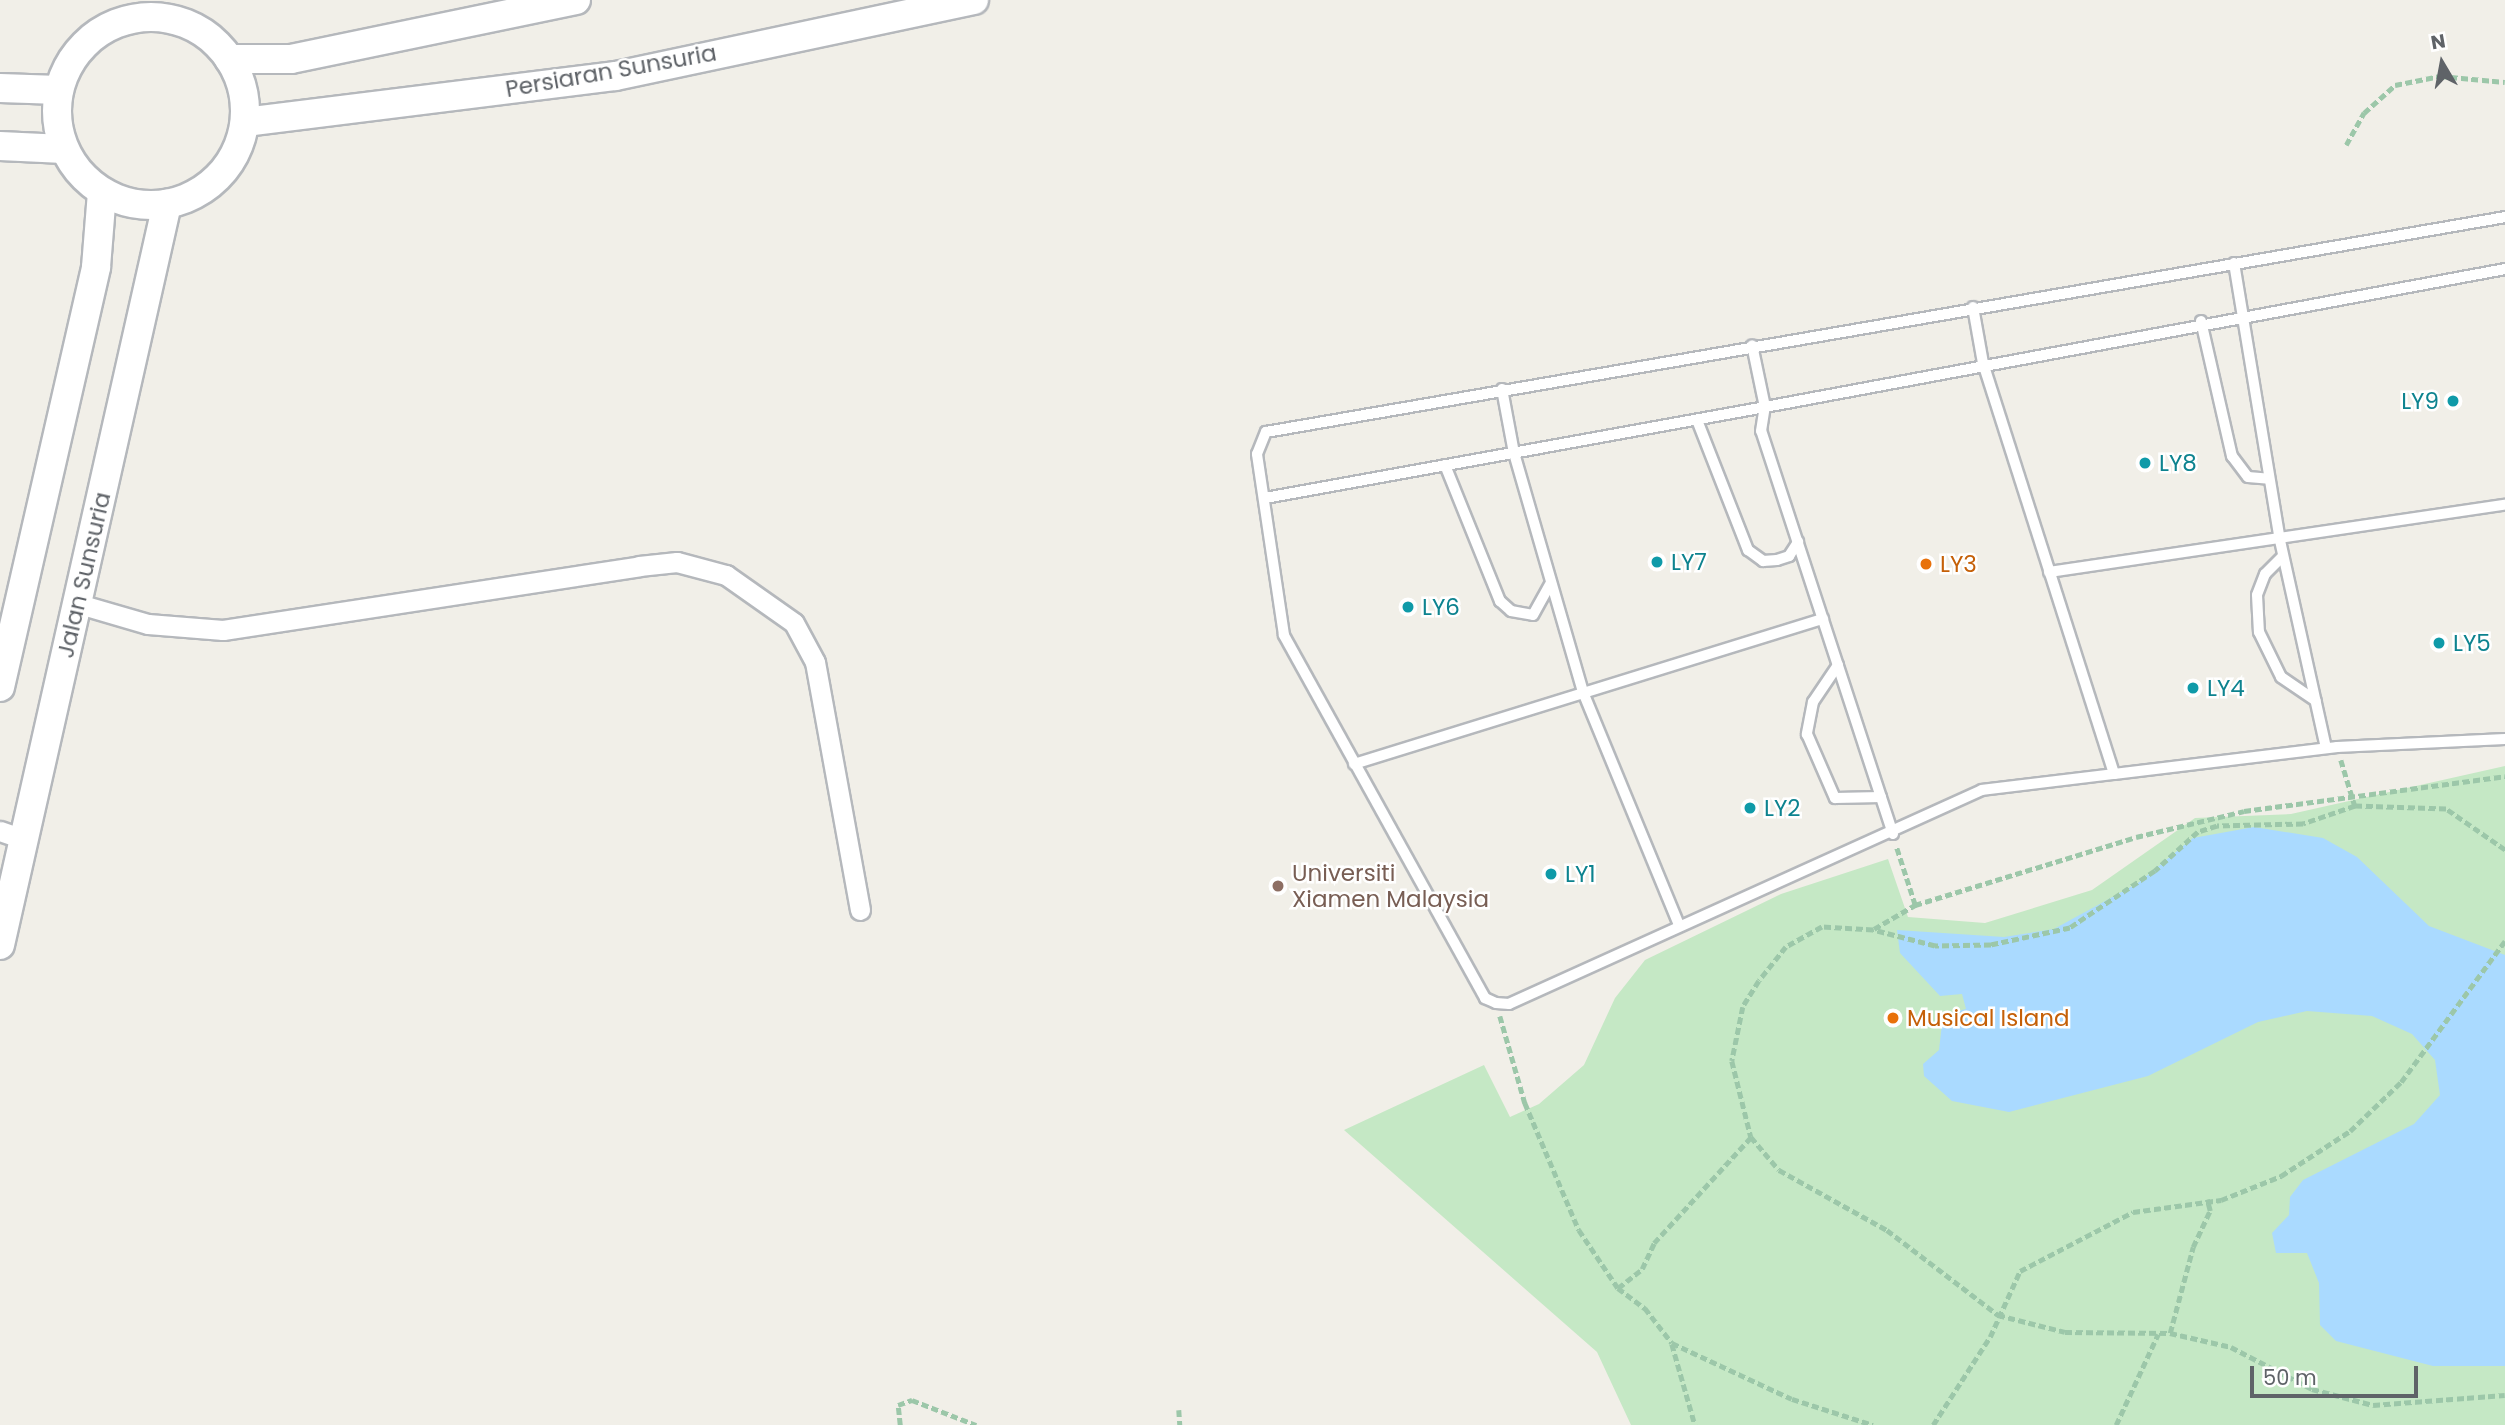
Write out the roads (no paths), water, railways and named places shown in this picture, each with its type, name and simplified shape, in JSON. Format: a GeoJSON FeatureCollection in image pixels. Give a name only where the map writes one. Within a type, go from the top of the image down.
{"type":"FeatureCollection","features":[{"type":"Feature","properties":{"kind":"street"},"geometry":{"type":"LineString","coordinates":[[229,59],[291,59],[576,0]]}},
{"type":"Feature","properties":{"kind":"street","name":"Persiaran Sunsuria"},"geometry":{"type":"LineString","coordinates":[[245,122],[616,76],[974,0]]}},
{"type":"Feature","properties":{"kind":"street"},"geometry":{"type":"LineString","coordinates":[[111,13],[164,18],[190,13],[229,59],[240,78],[245,122],[220,176],[167,204],[133,203],[102,192],[64,149],[59,90],[69,64],[111,13]]}},
{"type":"Feature","properties":{"kind":"street"},"geometry":{"type":"LineString","coordinates":[[0,88],[59,90]]}},
{"type":"Feature","properties":{"kind":"street"},"geometry":{"type":"LineString","coordinates":[[0,146],[64,149]]}},
{"type":"Feature","properties":{"kind":"street"},"geometry":{"type":"LineString","coordinates":[[0,687],[96,267],[102,192]]}},
{"type":"Feature","properties":{"kind":"street","name":"Jalan Sunsuria"},"geometry":{"type":"LineString","coordinates":[[0,945],[10,834],[79,604],[167,204]]}},
{"type":"Feature","properties":{"kind":"street"},"geometry":{"type":"LineString","coordinates":[[79,604],[148,624],[223,630],[639,566],[677,562],[726,575],[794,623],[815,662],[860,910]]}},
{"type":"Feature","properties":{"kind":"lane"},"geometry":{"type":"LineString","coordinates":[[2505,217],[1752,345],[1266,432],[1257,454],[1284,635],[1485,998],[1496,1003],[1508,1004],[1679,925],[1893,834],[1982,790],[2326,748],[2505,739]]}},
{"type":"Feature","properties":{"kind":"lane"},"geometry":{"type":"LineString","coordinates":[[2234,263],[2240,314],[2279,536],[2326,748]]}},
{"type":"Feature","properties":{"kind":"lane"},"geometry":{"type":"LineString","coordinates":[[1265,498],[1697,420],[2201,321],[2505,269]]}},
{"type":"Feature","properties":{"kind":"lane"},"geometry":{"type":"LineString","coordinates":[[1973,307],[1983,363],[2114,774]]}},
{"type":"Feature","properties":{"kind":"lane"},"geometry":{"type":"LineString","coordinates":[[2201,321],[2232,456],[2248,477],[2269,479]]}},
{"type":"Feature","properties":{"kind":"lane"},"geometry":{"type":"LineString","coordinates":[[1752,345],[1765,407],[1761,430],[1893,834]]}},
{"type":"Feature","properties":{"kind":"lane"},"geometry":{"type":"LineString","coordinates":[[1502,389],[1514,453],[1583,692],[1679,925]]}},
{"type":"Feature","properties":{"kind":"lane"},"geometry":{"type":"LineString","coordinates":[[1697,420],[1748,551],[1763,561],[1777,560],[1789,556],[1798,542]]}},
{"type":"Feature","properties":{"kind":"lane"},"geometry":{"type":"LineString","coordinates":[[1445,466],[1500,601],[1511,611],[1533,615],[1551,583]]}},
{"type":"Feature","properties":{"kind":"lane"},"geometry":{"type":"LineString","coordinates":[[2049,572],[2279,536],[2505,505]]}},
{"type":"Feature","properties":{"kind":"lane"},"geometry":{"type":"LineString","coordinates":[[2283,556],[2265,574],[2257,594],[2259,632],[2281,677],[2316,701]]}},
{"type":"Feature","properties":{"kind":"lane"},"geometry":{"type":"LineString","coordinates":[[1354,764],[1824,619]]}},
{"type":"Feature","properties":{"kind":"lane"},"geometry":{"type":"LineString","coordinates":[[1838,665],[1813,702],[1807,734],[1835,798],[1881,797]]}},
{"type":"Feature","properties":{"kind":"water"},"geometry":{"type":"Polygon","coordinates":[[[2254,827],[2323,838],[2357,857],[2429,926],[2505,955],[2505,1366],[2433,1366],[2336,1341],[2320,1325],[2319,1283],[2307,1253],[2276,1253],[2272,1233],[2289,1215],[2290,1197],[2303,1180],[2414,1124],[2440,1095],[2435,1060],[2412,1034],[2372,1016],[2307,1011],[2258,1022],[2148,1076],[2009,1112],[1952,1101],[1924,1076],[1923,1064],[1939,1050],[1943,1015],[1966,1009],[1962,994],[1940,996],[1900,953],[1897,930],[2004,937],[2054,929],[2138,883],[2193,838],[2254,827]]]}},
{"type":"Feature","properties":{"kind":"place","name":"LY9"},"geometry":{"type":"Point","coordinates":[2453,401]}},
{"type":"Feature","properties":{"kind":"place","name":"LY8"},"geometry":{"type":"Point","coordinates":[2145,463]}},
{"type":"Feature","properties":{"kind":"place","name":"LY7"},"geometry":{"type":"Point","coordinates":[1657,562]}},
{"type":"Feature","properties":{"kind":"place","name":"LY3"},"geometry":{"type":"Point","coordinates":[1926,564]}},
{"type":"Feature","properties":{"kind":"place","name":"LY6"},"geometry":{"type":"Point","coordinates":[1408,607]}},
{"type":"Feature","properties":{"kind":"place","name":"LY5"},"geometry":{"type":"Point","coordinates":[2439,643]}},
{"type":"Feature","properties":{"kind":"place","name":"LY4"},"geometry":{"type":"Point","coordinates":[2193,688]}},
{"type":"Feature","properties":{"kind":"place","name":"LY2"},"geometry":{"type":"Point","coordinates":[1750,808]}},
{"type":"Feature","properties":{"kind":"place","name":"LY1"},"geometry":{"type":"Point","coordinates":[1551,874]}},
{"type":"Feature","properties":{"kind":"place","name":"Universiti Xiamen Malaysia"},"geometry":{"type":"Point","coordinates":[1278,886]}},
{"type":"Feature","properties":{"kind":"place","name":"Musical Island"},"geometry":{"type":"Point","coordinates":[1893,1018]}}]}
